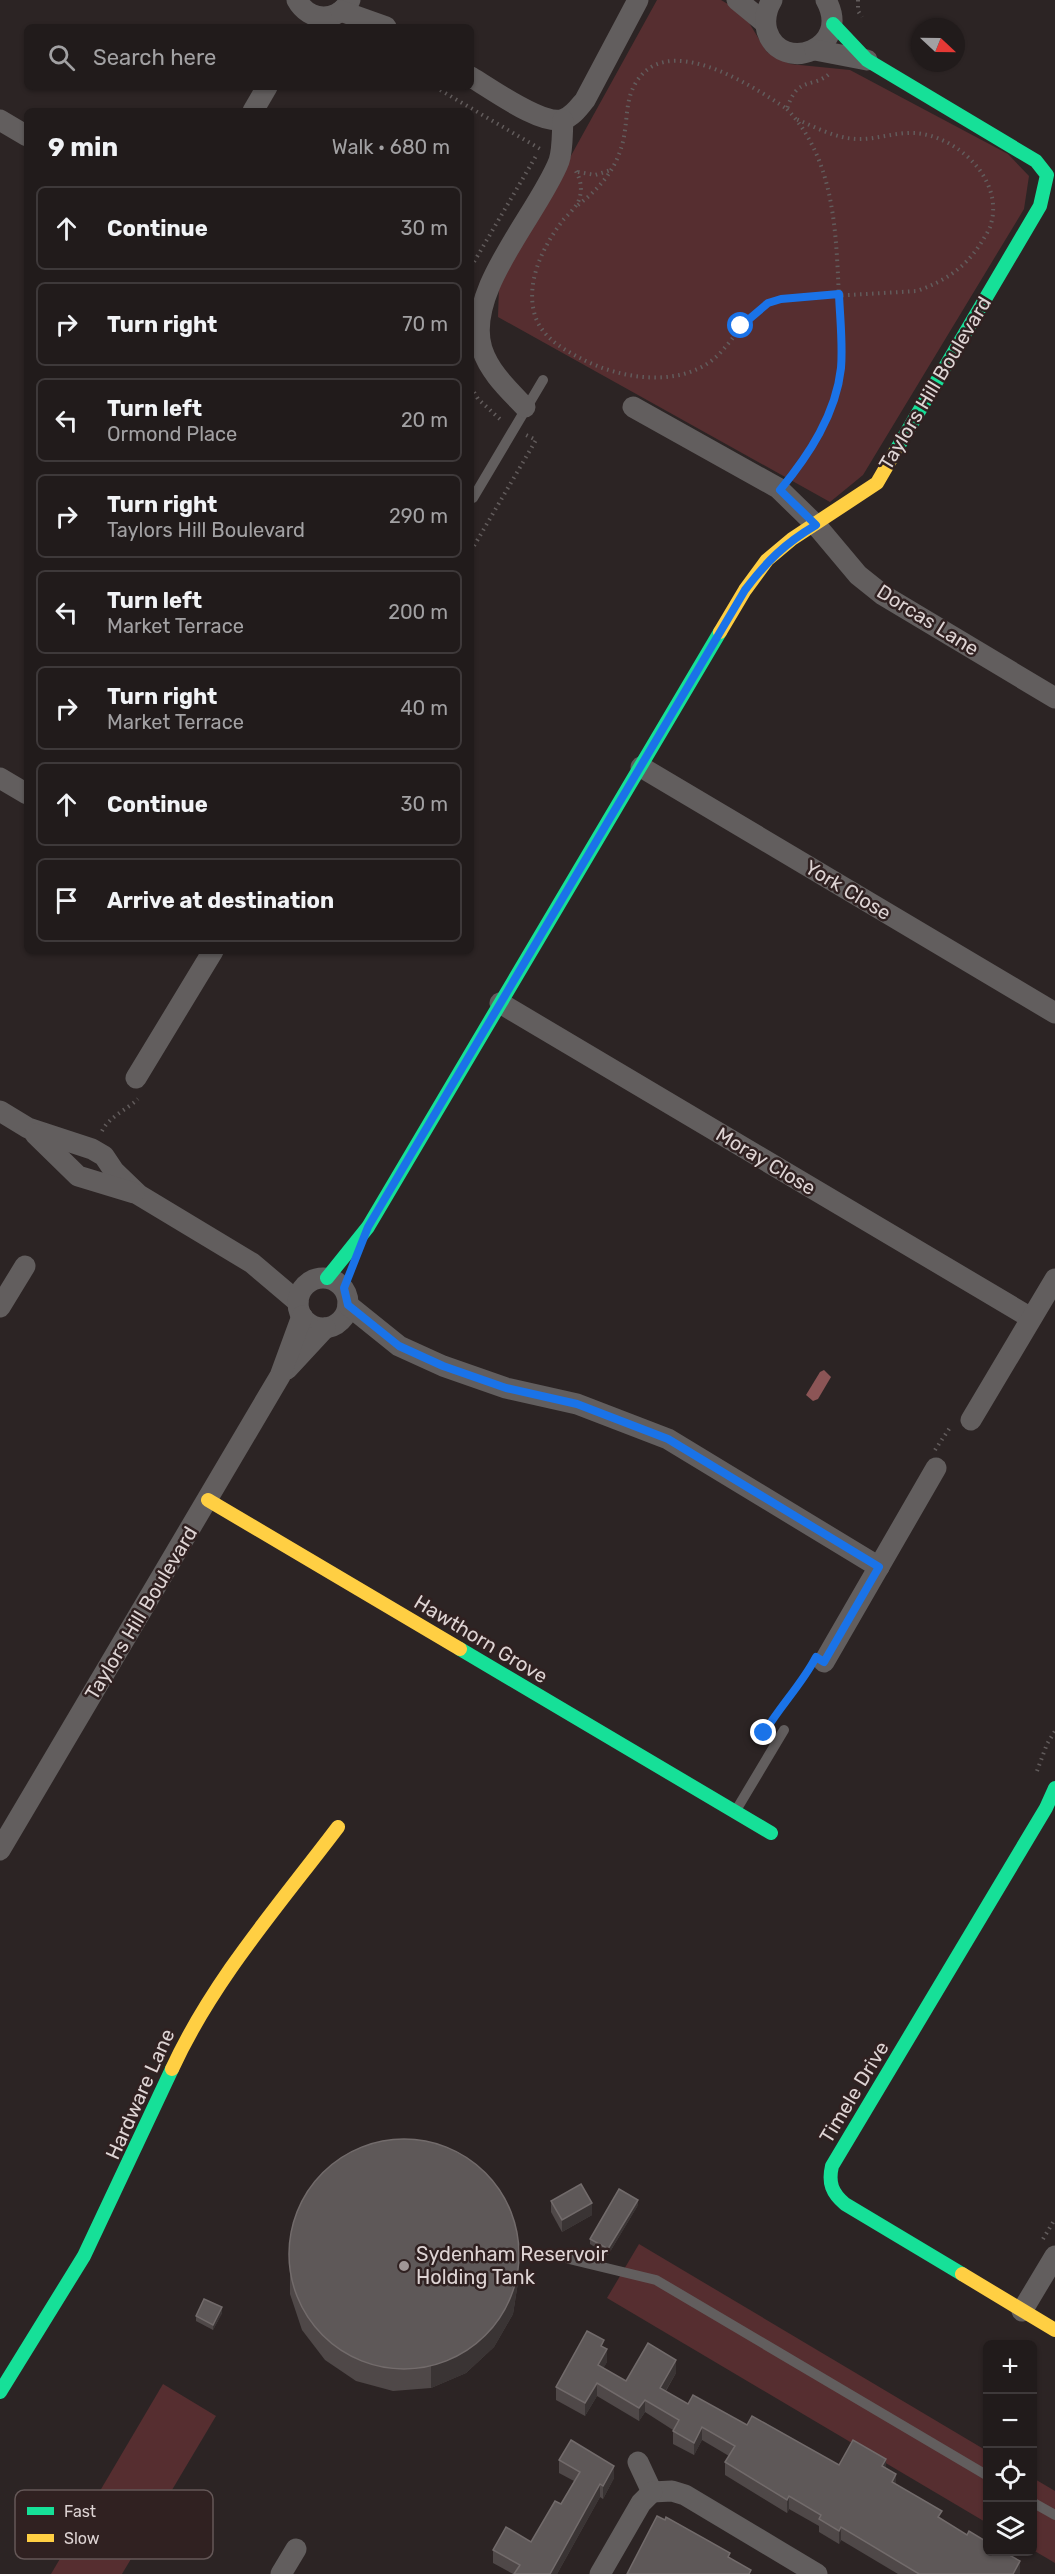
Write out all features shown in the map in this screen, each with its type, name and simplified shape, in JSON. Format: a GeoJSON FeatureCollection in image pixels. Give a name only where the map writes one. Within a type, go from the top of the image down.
{"type":"FeatureCollection","features":[{"type":"Feature","properties":{"kind":"street"},"geometry":{"type":"LineString","coordinates":[[474,79],[537,116],[549,120],[563,120],[574,113],[585,100],[638,0]]}},
{"type":"Feature","properties":{"kind":"street"},"geometry":{"type":"LineString","coordinates":[[736,0],[765,23]]}},
{"type":"Feature","properties":{"kind":"street"},"geometry":{"type":"LineString","coordinates":[[765,23],[766,12],[772,0]]}},
{"type":"Feature","properties":{"kind":"street"},"geometry":{"type":"LineString","coordinates":[[299,3],[316,22],[350,4],[382,24]]}},
{"type":"Feature","properties":{"kind":"street"},"geometry":{"type":"LineString","coordinates":[[295,24],[299,3]]}},
{"type":"Feature","properties":{"kind":"street"},"geometry":{"type":"LineString","coordinates":[[815,50],[824,44],[831,8]]}},
{"type":"Feature","properties":{"kind":"street","name":"Taylors Hill Boulevard"},"geometry":{"type":"LineString","coordinates":[[831,8],[867,60]]}},
{"type":"Feature","properties":{"kind":"street","name":"Taylors Hill Boulevard"},"geometry":{"type":"LineString","coordinates":[[0,1850],[280,1376],[332,1301],[368,1227],[751,583],[775,553],[792,539],[877,483],[1040,206],[1047,175],[1036,161],[867,60],[815,50],[804,54],[793,54],[783,50],[768,34],[765,23]]}},
{"type":"Feature","properties":{"kind":"street"},"geometry":{"type":"LineString","coordinates":[[256,108],[265,90]]}},
{"type":"Feature","properties":{"kind":"street"},"geometry":{"type":"LineString","coordinates":[[0,120],[24,134]]}},
{"type":"Feature","properties":{"kind":"street"},"geometry":{"type":"LineString","coordinates":[[525,407],[496,377],[482,347],[481,308],[492,281],[559,160],[563,120]]}},
{"type":"Feature","properties":{"kind":"street","name":"Dorcas Lane"},"geometry":{"type":"LineString","coordinates":[[633,407],[780,490],[816,525],[858,575],[883,595],[1055,698]]}},
{"type":"Feature","properties":{"kind":"street","name":"York Close"},"geometry":{"type":"LineString","coordinates":[[641,767],[1055,1013]]}},
{"type":"Feature","properties":{"kind":"street"},"geometry":{"type":"LineString","coordinates":[[0,778],[24,792]]}},
{"type":"Feature","properties":{"kind":"street"},"geometry":{"type":"LineString","coordinates":[[136,1077],[211,954]]}},
{"type":"Feature","properties":{"kind":"street","name":"Moray Close"},"geometry":{"type":"LineString","coordinates":[[500,1003],[1031,1318]]}},
{"type":"Feature","properties":{"kind":"street"},"geometry":{"type":"LineString","coordinates":[[0,1111],[28,1128],[78,1176],[139,1195]]}},
{"type":"Feature","properties":{"kind":"street"},"geometry":{"type":"LineString","coordinates":[[28,1128],[92,1149],[104,1156],[114,1171],[139,1195],[252,1263],[332,1301],[394,1342],[443,1366],[506,1388],[577,1404],[668,1439],[879,1567]]}},
{"type":"Feature","properties":{"kind":"street"},"geometry":{"type":"LineString","coordinates":[[252,1263],[300,1309],[311,1325],[332,1301]]}},
{"type":"Feature","properties":{"kind":"street"},"geometry":{"type":"LineString","coordinates":[[0,1307],[25,1266]]}},
{"type":"Feature","properties":{"kind":"street"},"geometry":{"type":"LineString","coordinates":[[971,1420],[1055,1279]]}},
{"type":"Feature","properties":{"kind":"street","name":"Taylors Hill Boulevard"},"geometry":{"type":"LineString","coordinates":[[280,1376],[300,1309],[299,1294],[332,1301]]}},
{"type":"Feature","properties":{"kind":"street"},"geometry":{"type":"LineString","coordinates":[[824,1662],[936,1468]]}},
{"type":"Feature","properties":{"kind":"street","name":"Hawthorn Grove"},"geometry":{"type":"LineString","coordinates":[[208,1500],[771,1833]]}},
{"type":"Feature","properties":{"kind":"street","name":"Timele Drive"},"geometry":{"type":"LineString","coordinates":[[1055,1788],[1046,1808],[832,2166],[829,2177],[831,2188],[845,2204],[1055,2330]]}},
{"type":"Feature","properties":{"kind":"street","name":"Hardware Lane"},"geometry":{"type":"LineString","coordinates":[[0,2392],[84,2256],[124,2175],[190,2030],[210,1997],[338,1827]]}},
{"type":"Feature","properties":{"kind":"street"},"geometry":{"type":"LineString","coordinates":[[1022,2311],[1055,2256]]}},
{"type":"Feature","properties":{"kind":"street"},"geometry":{"type":"LineString","coordinates":[[638,2462],[652,2492]]}},
{"type":"Feature","properties":{"kind":"street"},"geometry":{"type":"LineString","coordinates":[[600,2574],[641,2503],[652,2492],[672,2491],[685,2495],[817,2574]]}},
{"type":"Feature","properties":{"kind":"street"},"geometry":{"type":"LineString","coordinates":[[281,2574],[297,2549]]}},
{"type":"Feature","properties":{"kind":"lane"},"geometry":{"type":"LineString","coordinates":[[474,496],[543,380]]}},
{"type":"Feature","properties":{"kind":"lane"},"geometry":{"type":"LineString","coordinates":[[735,1812],[784,1730]]}},
{"type":"Feature","properties":{"kind":"lane"},"geometry":{"type":"LineString","coordinates":[[569,2259],[656,2280],[983,2474]]}},
{"type":"Feature","properties":{"kind":"lane"},"geometry":{"type":"LineString","coordinates":[[1037,2505],[1055,2515]]}},
{"type":"Feature","properties":{"kind":"path"},"geometry":{"type":"LineString","coordinates":[[858,0],[858,12],[863,20]]}},
{"type":"Feature","properties":{"kind":"path"},"geometry":{"type":"LineString","coordinates":[[571,212],[594,193],[612,169],[621,151],[628,104],[634,86],[644,73],[662,62],[681,61],[702,64],[723,72]]}},
{"type":"Feature","properties":{"kind":"path"},"geometry":{"type":"LineString","coordinates":[[440,90],[471,108]]}},
{"type":"Feature","properties":{"kind":"path"},"geometry":{"type":"LineString","coordinates":[[780,490],[815,442],[836,393],[841,369],[842,343],[836,231],[822,168],[812,143],[796,118],[787,109]]}},
{"type":"Feature","properties":{"kind":"path"},"geometry":{"type":"LineString","coordinates":[[474,110],[577,172],[595,175],[612,169]]}},
{"type":"Feature","properties":{"kind":"path"},"geometry":{"type":"LineString","coordinates":[[577,172],[581,193],[578,204],[547,244],[537,265],[532,288],[532,308],[546,337],[589,363],[615,372],[647,378],[670,377],[691,371],[720,354],[741,326],[768,303],[781,299],[839,294],[889,294],[917,291],[938,284],[965,264],[990,228],[992,211],[989,192],[980,167],[966,154],[944,142],[916,133],[858,139],[838,136],[796,118]]}},
{"type":"Feature","properties":{"kind":"path"},"geometry":{"type":"LineString","coordinates":[[474,262],[541,149]]}},
{"type":"Feature","properties":{"kind":"path"},"geometry":{"type":"LineString","coordinates":[[777,1741],[764,1733],[777,1712],[808,1673],[816,1657],[824,1662]]}},
{"type":"Feature","properties":{"kind":"shaded area"},"geometry":{"type":"Polygon","coordinates":[[[657,0],[721,0],[743,13],[767,52],[790,64],[850,70],[1008,154],[1029,176],[1024,209],[863,475],[830,502],[498,317],[499,286],[657,0]]]}},
{"type":"Feature","properties":{"kind":"shaded area"},"geometry":{"type":"Polygon","coordinates":[[[824,1370],[831,1377],[818,1399],[813,1401],[806,1395],[820,1372],[824,1370]]]}},
{"type":"Feature","properties":{"kind":"shaded area"},"geometry":{"type":"Polygon","coordinates":[[[639,2244],[983,2449],[983,2521],[607,2298],[639,2244]]]}},
{"type":"Feature","properties":{"kind":"shaded area"},"geometry":{"type":"Polygon","coordinates":[[[163,2384],[216,2416],[172,2490],[101,2490],[163,2384]]]}},
{"type":"Feature","properties":{"kind":"shaded area"},"geometry":{"type":"Polygon","coordinates":[[[1037,2480],[1055,2491],[1055,2563],[1037,2552],[1037,2480]]]}},
{"type":"Feature","properties":{"kind":"shaded area"},"geometry":{"type":"Polygon","coordinates":[[[60,2559],[131,2559],[122,2574],[51,2574],[60,2559]]]}},
{"type":"Feature","properties":{"kind":"building","name":"Sydenham Reservoir Holding Tank"},"geometry":{"type":"Polygon","coordinates":[[[404,2139],[448,2148],[477,2165],[493,2181],[514,2221],[519,2254],[510,2298],[493,2327],[477,2343],[437,2364],[404,2369],[360,2360],[331,2343],[315,2327],[294,2287],[289,2254],[298,2210],[315,2181],[331,2165],[371,2144],[404,2139]]]}},
{"type":"Feature","properties":{"kind":"building"},"geometry":{"type":"Polygon","coordinates":[[[581,2184],[592,2203],[562,2220],[551,2201],[581,2184]]]}},
{"type":"Feature","properties":{"kind":"building"},"geometry":{"type":"Polygon","coordinates":[[[619,2189],[638,2200],[608,2249],[590,2239],[619,2189]]]}},
{"type":"Feature","properties":{"kind":"building"},"geometry":{"type":"Polygon","coordinates":[[[204,2299],[222,2307],[213,2325],[196,2316],[204,2299]]]}},
{"type":"Feature","properties":{"kind":"building"},"geometry":{"type":"Polygon","coordinates":[[[587,2331],[604,2340],[601,2346],[607,2349],[598,2365],[626,2381],[648,2343],[676,2360],[660,2388],[688,2404],[693,2395],[747,2425],[752,2416],[839,2465],[853,2440],[886,2459],[882,2466],[896,2474],[892,2482],[942,2511],[938,2517],[967,2535],[969,2531],[983,2540],[983,2556],[1011,2556],[1020,2561],[1013,2574],[919,2574],[841,2527],[839,2531],[819,2519],[821,2515],[789,2496],[787,2500],[725,2462],[735,2446],[702,2427],[694,2443],[673,2431],[679,2420],[645,2400],[639,2408],[597,2383],[585,2403],[556,2387],[587,2331]]]}},
{"type":"Feature","properties":{"kind":"building"},"geometry":{"type":"Polygon","coordinates":[[[571,2440],[614,2466],[603,2486],[600,2484],[550,2574],[514,2574],[520,2565],[493,2550],[506,2527],[531,2542],[555,2501],[561,2504],[580,2472],[559,2460],[571,2440]]]}},
{"type":"Feature","properties":{"kind":"building"},"geometry":{"type":"Polygon","coordinates":[[[657,2516],[665,2520],[666,2517],[730,2553],[728,2557],[751,2570],[749,2574],[627,2574],[657,2516]]]}},
{"type":"Feature","properties":{"kind":"traffic: fast"},"geometry":{"type":"LineString","coordinates":[[833,24],[867,60],[1036,161],[1047,175],[1040,206],[895,452]]}},
{"type":"Feature","properties":{"kind":"traffic: fast"},"geometry":{"type":"LineString","coordinates":[[327,1278],[368,1227],[720,632]]}},
{"type":"Feature","properties":{"kind":"traffic: fast"},"geometry":{"type":"LineString","coordinates":[[460,1649],[771,1833]]}},
{"type":"Feature","properties":{"kind":"traffic: fast"},"geometry":{"type":"LineString","coordinates":[[962,2274],[845,2204],[832,2187],[832,2166],[1046,1808],[1055,1788]]}},
{"type":"Feature","properties":{"kind":"traffic: fast"},"geometry":{"type":"LineString","coordinates":[[0,2392],[84,2256],[172,2069]]}},
{"type":"Feature","properties":{"kind":"traffic: slow"},"geometry":{"type":"LineString","coordinates":[[720,632],[745,590],[767,560],[792,539],[877,483],[895,452]]}},
{"type":"Feature","properties":{"kind":"traffic: slow"},"geometry":{"type":"LineString","coordinates":[[208,1500],[460,1649]]}},
{"type":"Feature","properties":{"kind":"traffic: slow"},"geometry":{"type":"LineString","coordinates":[[172,2069],[188,2036],[227,1974],[270,1914],[338,1827]]}},
{"type":"Feature","properties":{"kind":"traffic: slow"},"geometry":{"type":"LineString","coordinates":[[962,2274],[1055,2330]]}},
{"type":"Feature","properties":{"kind":"place","name":"Sydenham Reservoir Holding Tank"},"geometry":{"type":"Point","coordinates":[404,2266]}},
{"type":"Feature","properties":{"kind":"route"},"geometry":{"type":"LineString","coordinates":[[741,326],[768,303],[781,299],[839,294],[842,343],[841,369],[836,393],[815,442],[780,490],[816,525],[792,539],[767,560],[745,590],[368,1227],[344,1288],[348,1296],[348,1305],[399,1346],[443,1366],[506,1388],[577,1404],[668,1439],[879,1567],[824,1662],[816,1657],[808,1673],[777,1712],[764,1733]]}}]}
